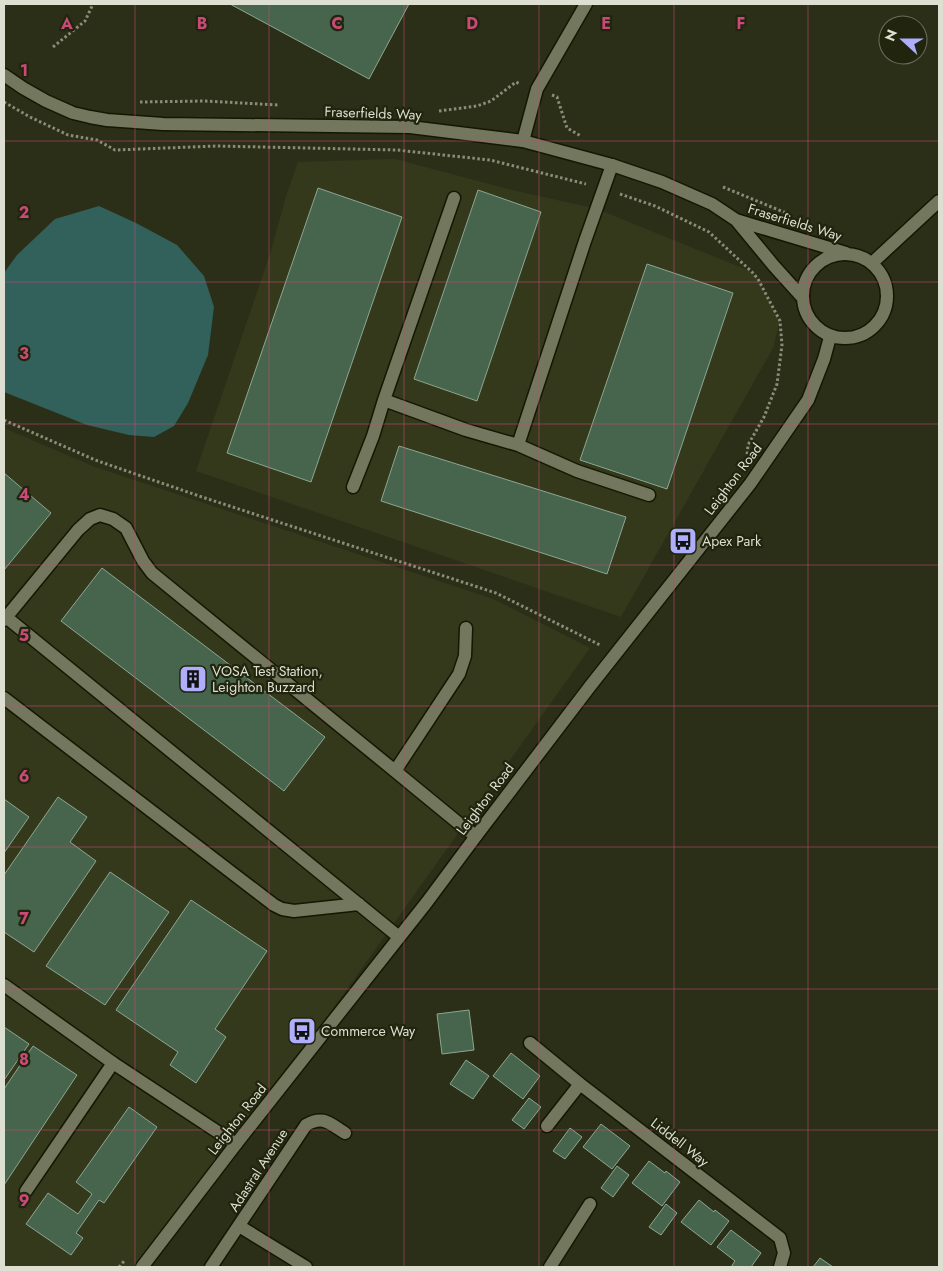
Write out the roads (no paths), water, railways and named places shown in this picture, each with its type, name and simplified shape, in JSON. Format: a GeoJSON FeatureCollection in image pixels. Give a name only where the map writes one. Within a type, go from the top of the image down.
{"type":"FeatureCollection","features":[{"type":"Feature","properties":{"kind":"street"},"geometry":{"type":"LineString","coordinates":[[523,141],[536,90],[586,4]]}},
{"type":"Feature","properties":{"kind":"street","name":"Fraserfields Way"},"geometry":{"type":"LineString","coordinates":[[4,75],[46,101],[74,113],[107,120],[163,124],[410,127],[523,141],[612,165],[662,182],[712,204],[736,220],[846,254]]}},
{"type":"Feature","properties":{"kind":"street"},"geometry":{"type":"LineString","coordinates":[[518,445],[585,240],[612,165]]}},
{"type":"Feature","properties":{"kind":"street"},"geometry":{"type":"LineString","coordinates":[[353,487],[373,436],[454,198]]}},
{"type":"Feature","properties":{"kind":"street"},"geometry":{"type":"LineString","coordinates":[[872,263],[939,201]]}},
{"type":"Feature","properties":{"kind":"street","name":"Fraserfields Way"},"geometry":{"type":"LineString","coordinates":[[736,220],[802,297]]}},
{"type":"Feature","properties":{"kind":"street"},"geometry":{"type":"LineString","coordinates":[[846,254],[860,256],[872,263],[881,273],[886,285],[888,299],[885,312],[878,323],[868,332],[856,338],[843,339],[830,337],[819,331],[810,321],[804,310],[802,297],[804,284],[809,273],[819,262],[832,256],[846,254]]}},
{"type":"Feature","properties":{"kind":"street","name":"Leighton Road"},"geometry":{"type":"LineString","coordinates":[[142,1267],[236,1144],[427,902],[591,685],[750,484],[808,400],[824,359],[830,337]]}},
{"type":"Feature","properties":{"kind":"street"},"geometry":{"type":"LineString","coordinates":[[384,400],[466,430],[518,445],[577,471],[649,495]]}},
{"type":"Feature","properties":{"kind":"street"},"geometry":{"type":"LineString","coordinates":[[399,938],[360,904],[5,618],[78,530],[90,519],[100,515],[112,519],[126,528],[152,573],[476,836]]}},
{"type":"Feature","properties":{"kind":"street"},"geometry":{"type":"LineString","coordinates":[[395,771],[459,674],[465,656],[466,628]]}},
{"type":"Feature","properties":{"kind":"street"},"geometry":{"type":"LineString","coordinates":[[4,698],[274,905],[282,909],[294,911],[360,904]]}},
{"type":"Feature","properties":{"kind":"street"},"geometry":{"type":"LineString","coordinates":[[4,985],[113,1063],[236,1144]]}},
{"type":"Feature","properties":{"kind":"street","name":"Liddell Way"},"geometry":{"type":"LineString","coordinates":[[530,1043],[580,1084],[780,1238],[784,1253],[780,1267]]}},
{"type":"Feature","properties":{"kind":"street"},"geometry":{"type":"LineString","coordinates":[[26,1190],[113,1063]]}},
{"type":"Feature","properties":{"kind":"street"},"geometry":{"type":"LineString","coordinates":[[547,1126],[580,1084]]}},
{"type":"Feature","properties":{"kind":"street","name":"Adastral Avenue"},"geometry":{"type":"LineString","coordinates":[[211,1267],[306,1125],[315,1120],[327,1121],[345,1133]]}},
{"type":"Feature","properties":{"kind":"street"},"geometry":{"type":"LineString","coordinates":[[550,1267],[590,1204]]}},
{"type":"Feature","properties":{"kind":"street"},"geometry":{"type":"LineString","coordinates":[[239,1226],[306,1267]]}},
{"type":"Feature","properties":{"kind":"water"},"geometry":{"type":"Polygon","coordinates":[[[99,206],[177,245],[204,276],[214,307],[208,355],[188,403],[174,426],[154,437],[129,435],[87,425],[4,392],[4,273],[17,255],[55,219],[99,206]]]}},
{"type":"Feature","properties":{"kind":"place","name":"Apex Park"},"geometry":{"type":"Point","coordinates":[683,541]}},
{"type":"Feature","properties":{"kind":"place","name":"VOSA Test Station, Leighton Buzzard"},"geometry":{"type":"Point","coordinates":[193,679]}},
{"type":"Feature","properties":{"kind":"place","name":"Commerce Way"},"geometry":{"type":"Point","coordinates":[302,1031]}}]}
